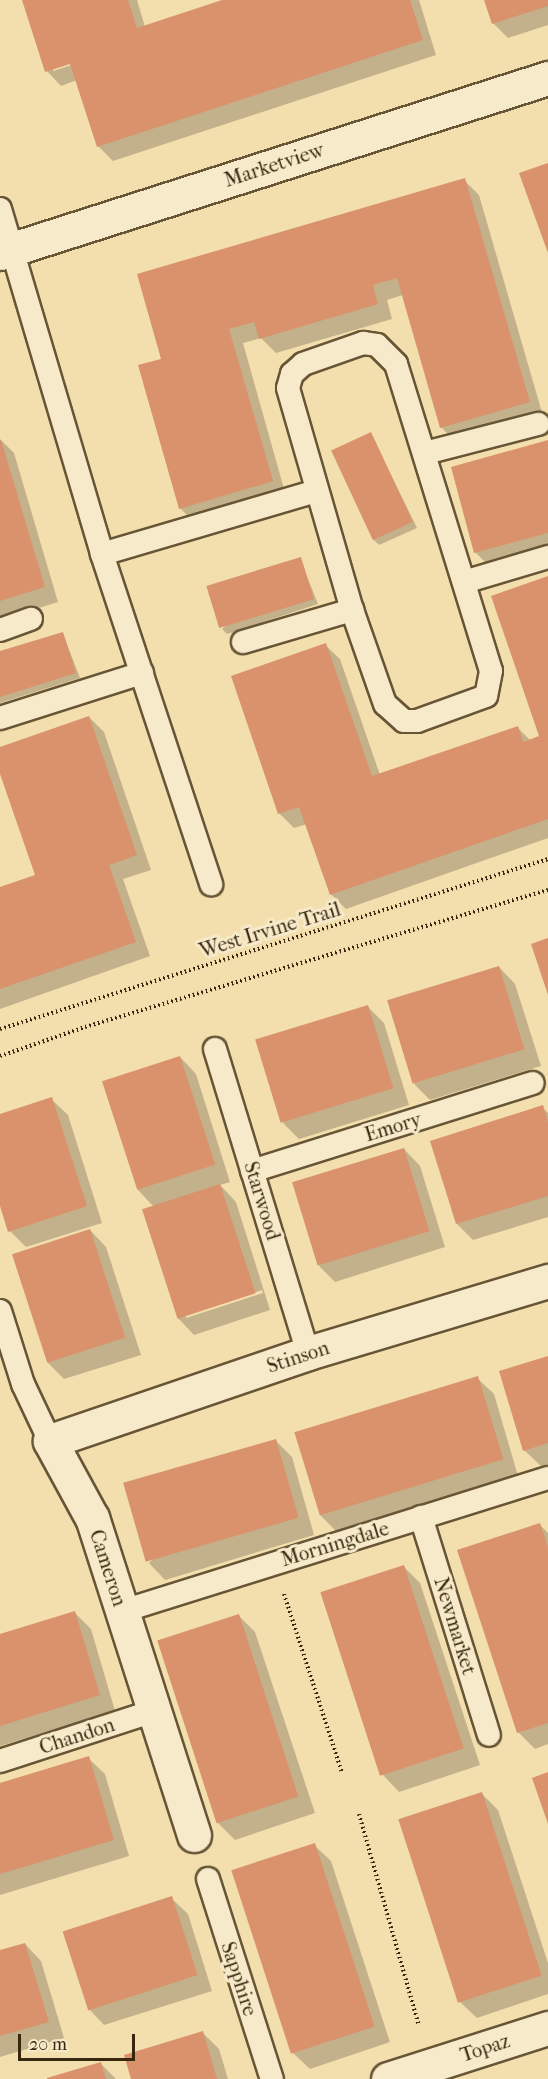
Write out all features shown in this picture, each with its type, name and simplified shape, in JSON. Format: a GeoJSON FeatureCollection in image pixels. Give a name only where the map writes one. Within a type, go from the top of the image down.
{"type":"FeatureCollection","features":[{"type":"Feature","properties":{"kind":"street","name":"Marketview"},"geometry":{"type":"LineString","coordinates":[[6,252],[548,78]]}},
{"type":"Feature","properties":{"kind":"street","name":"Stinson"},"geometry":{"type":"LineString","coordinates":[[50,1442],[308,1353],[548,1281]]}},
{"type":"Feature","properties":{"kind":"street","name":"Cameron"},"geometry":{"type":"LineString","coordinates":[[50,1442],[92,1518],[195,1835]]}},
{"type":"Feature","properties":{"kind":"street","name":"Topaz"},"geometry":{"type":"LineString","coordinates":[[388,2079],[548,2028]]}},
{"type":"Feature","properties":{"kind":"lane"},"geometry":{"type":"LineString","coordinates":[[0,209],[6,252],[211,885]]}},
{"type":"Feature","properties":{"kind":"lane"},"geometry":{"type":"LineString","coordinates":[[363,343],[377,345],[396,364],[425,453],[491,670],[491,685],[486,696],[476,702],[417,721],[404,721],[385,704],[352,610],[291,402],[290,381],[303,364],[363,343]]}},
{"type":"Feature","properties":{"kind":"lane"},"geometry":{"type":"LineString","coordinates":[[425,453],[538,424]]}},
{"type":"Feature","properties":{"kind":"lane"},"geometry":{"type":"LineString","coordinates":[[102,554],[316,491]]}},
{"type":"Feature","properties":{"kind":"lane"},"geometry":{"type":"LineString","coordinates":[[464,582],[548,557]]}},
{"type":"Feature","properties":{"kind":"lane"},"geometry":{"type":"LineString","coordinates":[[243,642],[352,610]]}},
{"type":"Feature","properties":{"kind":"lane"},"geometry":{"type":"LineString","coordinates":[[0,630],[31,619]]}},
{"type":"Feature","properties":{"kind":"lane"},"geometry":{"type":"LineString","coordinates":[[0,718],[142,673]]}},
{"type":"Feature","properties":{"kind":"lane","name":"Starwood"},"geometry":{"type":"LineString","coordinates":[[215,1049],[308,1353]]}},
{"type":"Feature","properties":{"kind":"lane","name":"Emory"},"geometry":{"type":"LineString","coordinates":[[252,1171],[533,1083]]}},
{"type":"Feature","properties":{"kind":"lane","name":"Cameron"},"geometry":{"type":"LineString","coordinates":[[0,1311],[23,1384],[50,1442]]}},
{"type":"Feature","properties":{"kind":"lane","name":"Morningdale"},"geometry":{"type":"LineString","coordinates":[[123,1611],[548,1478]]}},
{"type":"Feature","properties":{"kind":"lane","name":"Newmarket"},"geometry":{"type":"LineString","coordinates":[[421,1517],[489,1735]]}},
{"type":"Feature","properties":{"kind":"lane","name":"Chandon"},"geometry":{"type":"LineString","coordinates":[[0,1761],[154,1711]]}},
{"type":"Feature","properties":{"kind":"lane","name":"Sapphire"},"geometry":{"type":"LineString","coordinates":[[208,1879],[272,2079]]}},
{"type":"Feature","properties":{"kind":"path","name":"West Irvine Trail"},"geometry":{"type":"LineString","coordinates":[[0,1029],[548,860]]}},
{"type":"Feature","properties":{"kind":"path","name":"West Irvine Trail"},"geometry":{"type":"LineString","coordinates":[[0,1056],[85,1027],[548,890]]}},
{"type":"Feature","properties":{"kind":"path"},"geometry":{"type":"LineString","coordinates":[[274,1563],[342,1773]]}},
{"type":"Feature","properties":{"kind":"path"},"geometry":{"type":"LineString","coordinates":[[359,1814],[419,2026]]}},
{"type":"Feature","properties":{"kind":"building"},"geometry":{"type":"Polygon","coordinates":[[[22,0],[128,0],[137,28],[222,0],[410,0],[423,40],[97,147],[70,64],[45,72],[22,0]]]}},
{"type":"Feature","properties":{"kind":"building"},"geometry":{"type":"Polygon","coordinates":[[[484,0],[548,0],[548,6],[492,24],[484,0]]]}},
{"type":"Feature","properties":{"kind":"building"},"geometry":{"type":"Polygon","coordinates":[[[548,163],[548,253],[519,173],[548,163]]]}},
{"type":"Feature","properties":{"kind":"building"},"geometry":{"type":"Polygon","coordinates":[[[465,178],[530,402],[440,428],[397,278],[373,285],[378,304],[259,339],[254,322],[229,329],[273,481],[179,509],[138,365],[161,359],[137,274],[465,178]]]}},
{"type":"Feature","properties":{"kind":"building"},"geometry":{"type":"Polygon","coordinates":[[[371,432],[413,522],[373,540],[331,451],[371,432]]]}},
{"type":"Feature","properties":{"kind":"building"},"geometry":{"type":"Polygon","coordinates":[[[548,440],[548,533],[474,553],[451,467],[548,440]]]}},
{"type":"Feature","properties":{"kind":"building"},"geometry":{"type":"Polygon","coordinates":[[[0,441],[45,587],[0,601],[0,441]]]}},
{"type":"Feature","properties":{"kind":"building"},"geometry":{"type":"Polygon","coordinates":[[[301,557],[314,599],[219,628],[206,586],[301,557]]]}},
{"type":"Feature","properties":{"kind":"building"},"geometry":{"type":"Polygon","coordinates":[[[548,576],[548,819],[330,895],[299,807],[278,814],[231,676],[326,643],[372,776],[518,726],[523,742],[539,736],[491,596],[548,576]]]}},
{"type":"Feature","properties":{"kind":"building"},"geometry":{"type":"Polygon","coordinates":[[[63,632],[76,673],[0,697],[0,651],[63,632]]]}},
{"type":"Feature","properties":{"kind":"building"},"geometry":{"type":"Polygon","coordinates":[[[89,716],[137,855],[109,865],[136,942],[0,989],[0,887],[35,875],[0,774],[0,747],[89,716]]]}},
{"type":"Feature","properties":{"kind":"building"},"geometry":{"type":"Polygon","coordinates":[[[548,938],[548,995],[531,944],[548,938]]]}},
{"type":"Feature","properties":{"kind":"building"},"geometry":{"type":"Polygon","coordinates":[[[499,966],[524,1049],[413,1083],[387,1000],[499,966]]]}},
{"type":"Feature","properties":{"kind":"building"},"geometry":{"type":"Polygon","coordinates":[[[368,1005],[393,1088],[281,1123],[255,1039],[368,1005]]]}},
{"type":"Feature","properties":{"kind":"building"},"geometry":{"type":"Polygon","coordinates":[[[180,1056],[215,1164],[137,1190],[102,1081],[180,1056]]]}},
{"type":"Feature","properties":{"kind":"building"},"geometry":{"type":"Polygon","coordinates":[[[52,1097],[87,1206],[8,1232],[0,1206],[0,1114],[52,1097]]]}},
{"type":"Feature","properties":{"kind":"building"},"geometry":{"type":"Polygon","coordinates":[[[543,1105],[548,1122],[548,1196],[456,1224],[430,1141],[543,1105]]]}},
{"type":"Feature","properties":{"kind":"building"},"geometry":{"type":"Polygon","coordinates":[[[404,1148],[429,1231],[318,1265],[292,1182],[404,1148]]]}},
{"type":"Feature","properties":{"kind":"building"},"geometry":{"type":"Polygon","coordinates":[[[220,1184],[256,1293],[178,1319],[142,1209],[220,1184]]]}},
{"type":"Feature","properties":{"kind":"building"},"geometry":{"type":"Polygon","coordinates":[[[90,1229],[125,1337],[47,1363],[12,1254],[90,1229]]]}},
{"type":"Feature","properties":{"kind":"building"},"geometry":{"type":"Polygon","coordinates":[[[548,1356],[548,1443],[523,1451],[499,1371],[548,1356]]]}},
{"type":"Feature","properties":{"kind":"building"},"geometry":{"type":"Polygon","coordinates":[[[478,1376],[503,1459],[320,1515],[294,1432],[478,1376]]]}},
{"type":"Feature","properties":{"kind":"building"},"geometry":{"type":"Polygon","coordinates":[[[276,1439],[299,1518],[146,1562],[123,1483],[276,1439]]]}},
{"type":"Feature","properties":{"kind":"building"},"geometry":{"type":"Polygon","coordinates":[[[540,1523],[548,1547],[548,1723],[517,1733],[457,1550],[540,1523]]]}},
{"type":"Feature","properties":{"kind":"building"},"geometry":{"type":"Polygon","coordinates":[[[404,1565],[464,1749],[380,1776],[320,1592],[404,1565]]]}},
{"type":"Feature","properties":{"kind":"building"},"geometry":{"type":"Polygon","coordinates":[[[75,1611],[100,1695],[0,1726],[0,1634],[75,1611]]]}},
{"type":"Feature","properties":{"kind":"building"},"geometry":{"type":"Polygon","coordinates":[[[239,1614],[298,1797],[217,1823],[157,1641],[239,1614]]]}},
{"type":"Feature","properties":{"kind":"building"},"geometry":{"type":"Polygon","coordinates":[[[89,1756],[114,1840],[0,1874],[0,1783],[89,1756]]]}},
{"type":"Feature","properties":{"kind":"building"},"geometry":{"type":"Polygon","coordinates":[[[548,1772],[548,1824],[532,1778],[548,1772]]]}},
{"type":"Feature","properties":{"kind":"building"},"geometry":{"type":"Polygon","coordinates":[[[482,1792],[542,1976],[458,2003],[398,1819],[482,1792]]]}},
{"type":"Feature","properties":{"kind":"building"},"geometry":{"type":"Polygon","coordinates":[[[315,1843],[375,2027],[291,2054],[231,1870],[315,1843]]]}},
{"type":"Feature","properties":{"kind":"building"},"geometry":{"type":"Polygon","coordinates":[[[172,1896],[198,1975],[88,2010],[63,1932],[172,1896]]]}},
{"type":"Feature","properties":{"kind":"building"},"geometry":{"type":"Polygon","coordinates":[[[25,1943],[49,2022],[0,2036],[0,1950],[25,1943]]]}},
{"type":"Feature","properties":{"kind":"building"},"geometry":{"type":"Polygon","coordinates":[[[203,2031],[217,2079],[131,2079],[124,2055],[203,2031]]]}},
{"type":"Feature","properties":{"kind":"building"},"geometry":{"type":"Polygon","coordinates":[[[101,2062],[106,2079],[47,2079],[47,2078],[101,2062]]]}}]}
